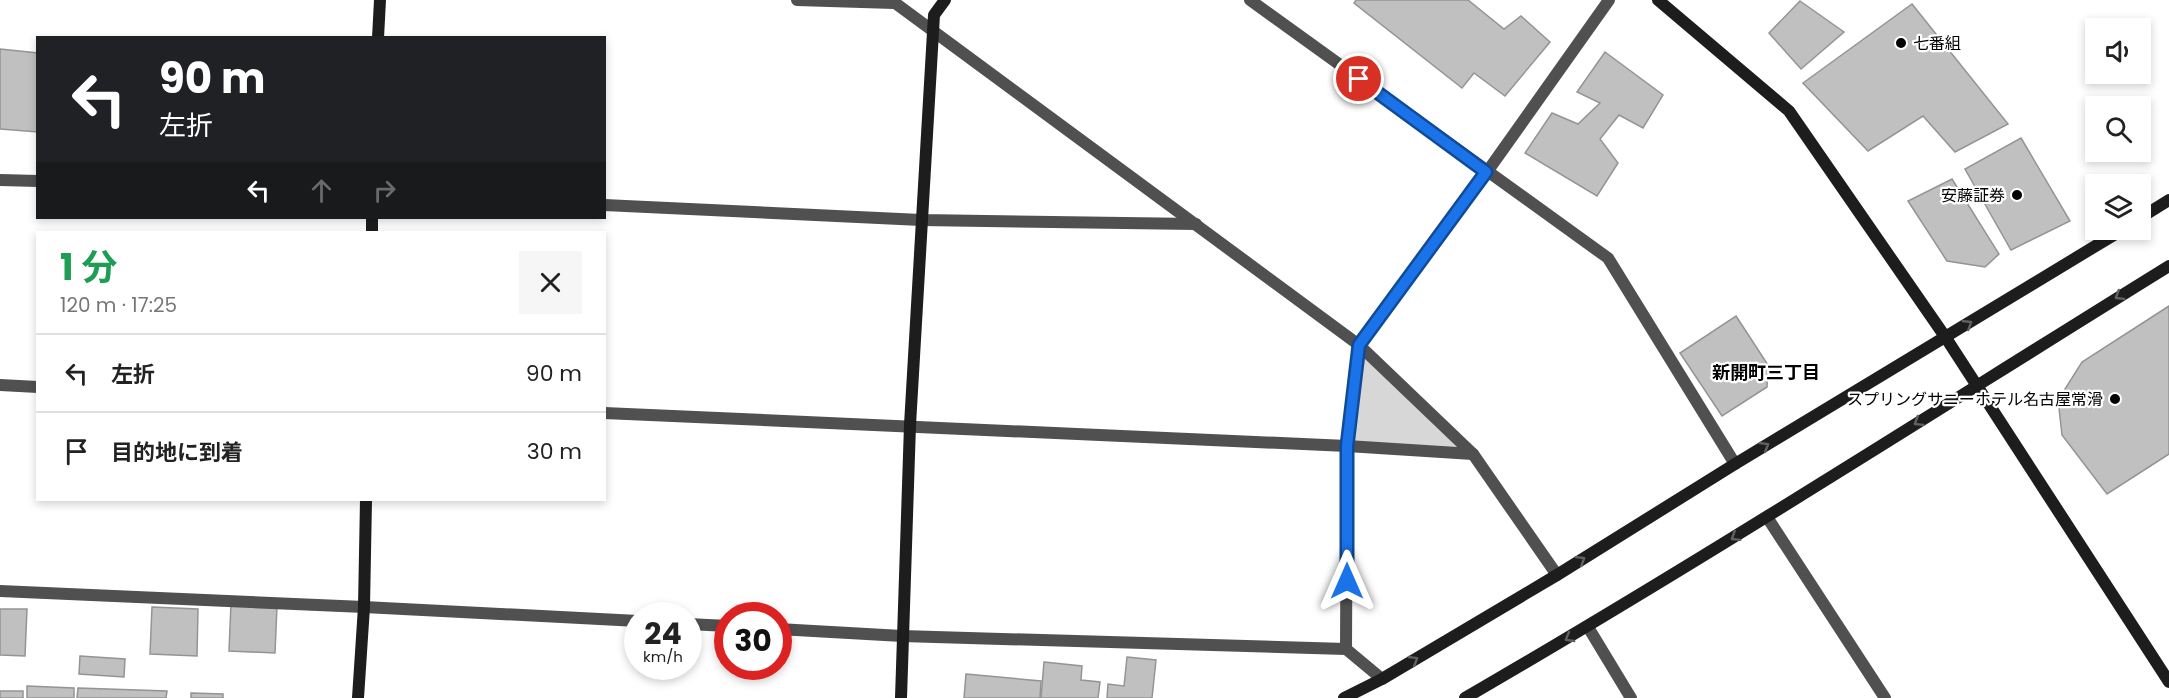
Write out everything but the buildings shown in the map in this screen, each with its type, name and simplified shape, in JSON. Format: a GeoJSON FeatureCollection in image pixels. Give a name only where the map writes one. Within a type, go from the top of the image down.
{"type":"FeatureCollection","features":[{"type":"Feature","properties":{"kind":"street"},"geometry":{"type":"LineString","coordinates":[[378,36],[380,0]]}},
{"type":"Feature","properties":{"kind":"street"},"geometry":{"type":"LineString","coordinates":[[797,0],[892,1],[1359,345],[1473,454],[1557,575]]}},
{"type":"Feature","properties":{"kind":"street"},"geometry":{"type":"LineString","coordinates":[[901,698],[910,425],[921,220],[934,15],[945,0]]}},
{"type":"Feature","properties":{"kind":"street"},"geometry":{"type":"LineString","coordinates":[[1250,0],[1608,258],[1735,464]]}},
{"type":"Feature","properties":{"kind":"street"},"geometry":{"type":"LineString","coordinates":[[1347,649],[1347,446],[1359,345],[1609,0]]}},
{"type":"Feature","properties":{"kind":"street"},"geometry":{"type":"LineString","coordinates":[[1658,0],[1789,111],[1946,338],[2169,682]]}},
{"type":"Feature","properties":{"kind":"street"},"geometry":{"type":"LineString","coordinates":[[0,180],[36,181]]}},
{"type":"Feature","properties":{"kind":"street"},"geometry":{"type":"LineString","coordinates":[[2151,211],[2169,200]]}},
{"type":"Feature","properties":{"kind":"street"},"geometry":{"type":"LineString","coordinates":[[606,205],[921,220],[1196,224]]}},
{"type":"Feature","properties":{"kind":"street"},"geometry":{"type":"LineString","coordinates":[[1344,698],[1382,679],[1557,575],[1735,464],[2106,240]]}},
{"type":"Feature","properties":{"kind":"street"},"geometry":{"type":"LineString","coordinates":[[1465,698],[1588,627],[2169,266]]}},
{"type":"Feature","properties":{"kind":"street"},"geometry":{"type":"LineString","coordinates":[[0,385],[36,387]]}},
{"type":"Feature","properties":{"kind":"street"},"geometry":{"type":"LineString","coordinates":[[606,412],[1347,446],[1473,454]]}},
{"type":"Feature","properties":{"kind":"street"},"geometry":{"type":"LineString","coordinates":[[358,698],[364,607],[366,501]]}},
{"type":"Feature","properties":{"kind":"street"},"geometry":{"type":"LineString","coordinates":[[1767,517],[1885,698]]}},
{"type":"Feature","properties":{"kind":"street"},"geometry":{"type":"LineString","coordinates":[[0,591],[624,620]]}},
{"type":"Feature","properties":{"kind":"street"},"geometry":{"type":"LineString","coordinates":[[1588,627],[1631,698]]}},
{"type":"Feature","properties":{"kind":"street"},"geometry":{"type":"LineString","coordinates":[[792,630],[902,636],[1347,649],[1382,679]]}},
{"type":"Feature","properties":{"kind":"shaded area"},"geometry":{"type":"Polygon","coordinates":[[[1359,345],[1473,454],[1347,446],[1359,345]]]}},
{"type":"Feature","properties":{"kind":"place","name":"七番組"},"geometry":{"type":"Point","coordinates":[1901,43]}},
{"type":"Feature","properties":{"kind":"place","name":"安藤証券"},"geometry":{"type":"Point","coordinates":[2017,195]}},
{"type":"Feature","properties":{"kind":"place","name":"スプリングサニーホテル名古屋常滑"},"geometry":{"type":"Point","coordinates":[2115,399]}},
{"type":"Feature","properties":{"kind":"district","name":"新開町三丁目"},"geometry":{"type":"Point","coordinates":[1766,372]}},
{"type":"Feature","properties":{"kind":"route"},"geometry":{"type":"LineString","coordinates":[[1347,581],[1347,446],[1359,345],[1486,172],[1359,79]]}}]}
